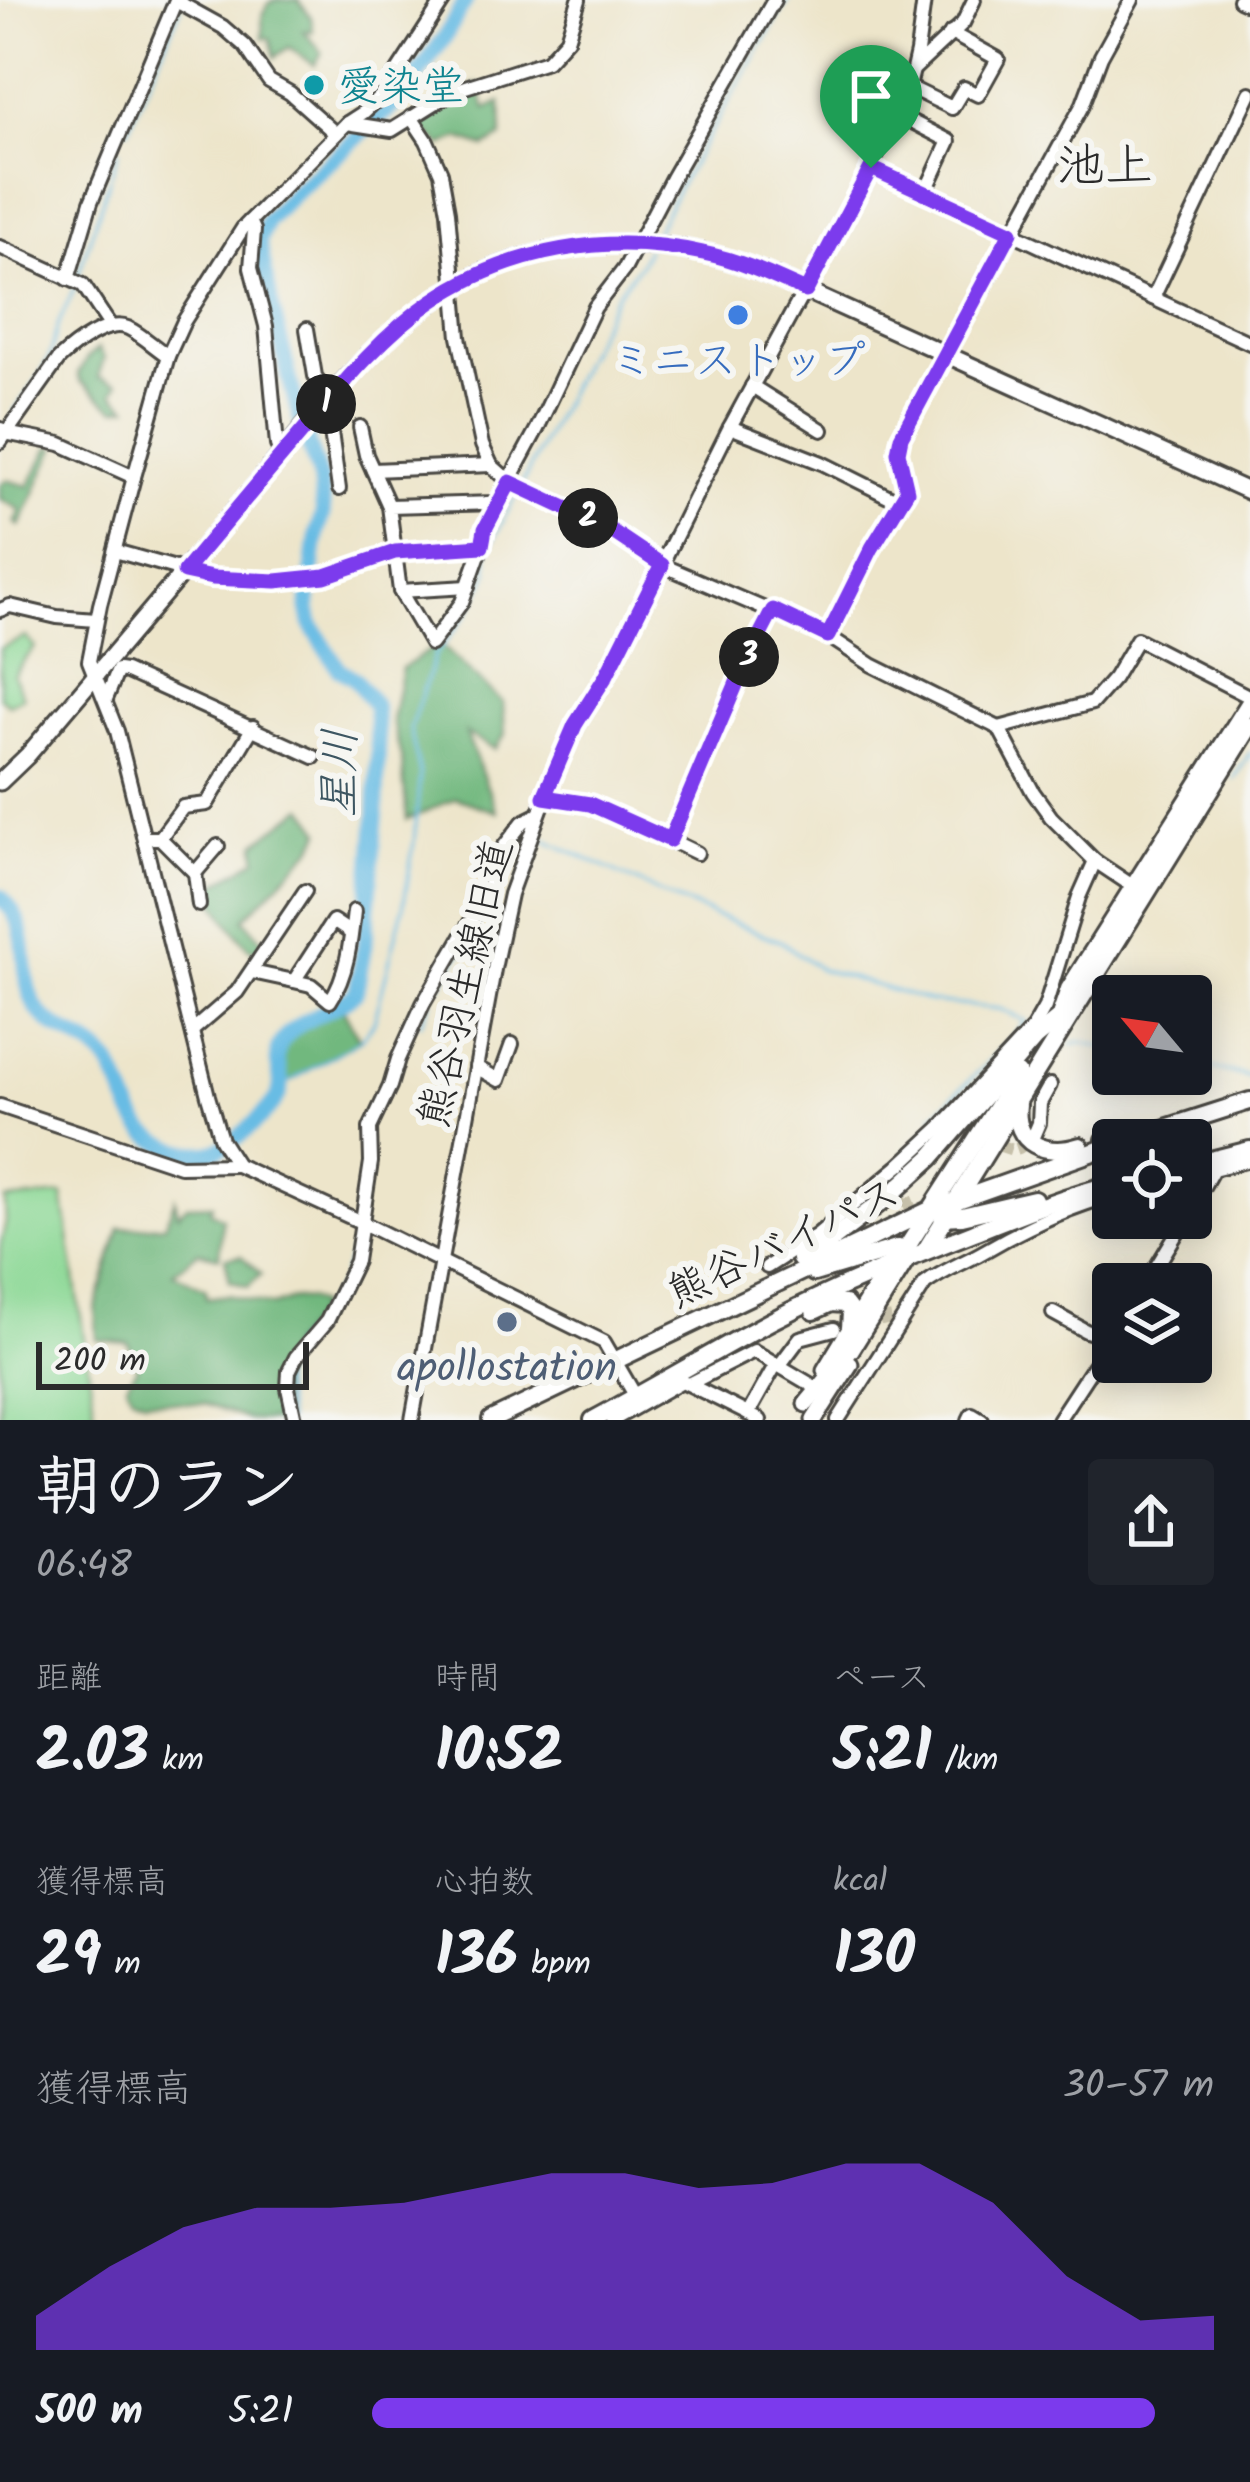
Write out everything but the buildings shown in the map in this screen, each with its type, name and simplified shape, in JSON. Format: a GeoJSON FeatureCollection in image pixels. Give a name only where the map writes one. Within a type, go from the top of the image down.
{"type":"FeatureCollection","features":[{"type":"Feature","properties":{"kind":"highway"},"geometry":{"type":"LineString","coordinates":[[913,1258],[1007,1089],[1060,1018],[1069,989],[1250,700]]}},
{"type":"Feature","properties":{"kind":"highway"},"geometry":{"type":"LineString","coordinates":[[939,1214],[958,1201],[1250,726]]}},
{"type":"Feature","properties":{"kind":"highway"},"geometry":{"type":"LineString","coordinates":[[763,1289],[780,1269],[842,1232],[931,1158],[1035,1038],[1079,1002]]}},
{"type":"Feature","properties":{"kind":"highway"},"geometry":{"type":"LineString","coordinates":[[1022,1092],[1017,1117],[1022,1133],[1041,1149],[1070,1149],[1092,1142]]}},
{"type":"Feature","properties":{"kind":"highway"},"geometry":{"type":"LineString","coordinates":[[1195,1119],[1250,1102]]}},
{"type":"Feature","properties":{"kind":"highway"},"geometry":{"type":"LineString","coordinates":[[1212,1160],[1250,1150]]}},
{"type":"Feature","properties":{"kind":"highway","name":"熊谷バイパス"},"geometry":{"type":"LineString","coordinates":[[958,1201],[1092,1153]]}},
{"type":"Feature","properties":{"kind":"highway","name":"熊谷バイパス"},"geometry":{"type":"LineString","coordinates":[[593,1420],[772,1321],[888,1266],[1092,1189]]}},
{"type":"Feature","properties":{"kind":"highway"},"geometry":{"type":"LineString","coordinates":[[939,1214],[998,1209],[1056,1193],[1088,1190]]}},
{"type":"Feature","properties":{"kind":"highway","name":"熊谷バイパス"},"geometry":{"type":"LineString","coordinates":[[491,1420],[794,1274],[939,1214]]}},
{"type":"Feature","properties":{"kind":"highway","name":"熊谷バイパス"},"geometry":{"type":"LineString","coordinates":[[794,1274],[819,1273],[897,1248],[913,1258]]}},
{"type":"Feature","properties":{"kind":"highway"},"geometry":{"type":"LineString","coordinates":[[772,1321],[839,1303],[851,1312],[842,1328]]}},
{"type":"Feature","properties":{"kind":"main road"},"geometry":{"type":"LineString","coordinates":[[0,782],[323,407],[405,323],[455,287],[509,262],[542,253],[640,244],[708,254],[770,275],[1250,492]]}},
{"type":"Feature","properties":{"kind":"main road"},"geometry":{"type":"LineString","coordinates":[[806,1404],[851,1350],[913,1258]]}},
{"type":"Feature","properties":{"kind":"main road"},"geometry":{"type":"LineString","coordinates":[[814,1420],[913,1258]]}},
{"type":"Feature","properties":{"kind":"main road"},"geometry":{"type":"LineString","coordinates":[[797,1420],[842,1328],[888,1266]]}},
{"type":"Feature","properties":{"kind":"street"},"geometry":{"type":"LineString","coordinates":[[68,279],[91,202],[176,0],[234,36],[269,81],[290,93],[336,134]]}},
{"type":"Feature","properties":{"kind":"street"},"geometry":{"type":"LineString","coordinates":[[234,1162],[221,1140],[208,1096],[144,838],[106,700],[89,661],[96,620],[168,356],[184,321],[250,221],[382,94],[443,0]]}},
{"type":"Feature","properties":{"kind":"street"},"geometry":{"type":"LineString","coordinates":[[348,123],[392,130],[456,90],[547,61],[567,39],[579,0]]}},
{"type":"Feature","properties":{"kind":"street"},"geometry":{"type":"LineString","coordinates":[[360,427],[366,455],[389,506],[400,591],[431,644],[462,602],[485,529],[596,307],[640,244],[672,178],[774,0]]}},
{"type":"Feature","properties":{"kind":"street","name":"熊谷羽生線旧道"},"geometry":{"type":"LineString","coordinates":[[412,1420],[510,895],[533,827],[575,725],[606,676],[730,427],[897,114],[914,70],[924,0]]}},
{"type":"Feature","properties":{"kind":"street"},"geometry":{"type":"LineString","coordinates":[[914,70],[963,23],[974,0]]}},
{"type":"Feature","properties":{"kind":"street"},"geometry":{"type":"LineString","coordinates":[[828,636],[907,491],[898,452],[901,437],[1083,104],[1101,56],[1132,0]]}},
{"type":"Feature","properties":{"kind":"street"},"geometry":{"type":"LineString","coordinates":[[1239,0],[1250,5]]}},
{"type":"Feature","properties":{"kind":"street"},"geometry":{"type":"LineString","coordinates":[[909,87],[952,108],[964,88],[978,95],[998,58],[951,33]]}},
{"type":"Feature","properties":{"kind":"street"},"geometry":{"type":"LineString","coordinates":[[1154,298],[1250,93]]}},
{"type":"Feature","properties":{"kind":"street"},"geometry":{"type":"LineString","coordinates":[[897,114],[949,141],[925,193]]}},
{"type":"Feature","properties":{"kind":"street"},"geometry":{"type":"LineString","coordinates":[[411,117],[441,173],[459,337],[482,445],[491,465],[510,482],[604,526],[662,565],[828,636],[872,665],[999,728],[1051,817],[1095,861],[1134,887]]}},
{"type":"Feature","properties":{"kind":"street"},"geometry":{"type":"LineString","coordinates":[[871,168],[1250,343]]}},
{"type":"Feature","properties":{"kind":"street"},"geometry":{"type":"LineString","coordinates":[[250,221],[254,230],[251,268],[266,326],[277,445],[285,451]]}},
{"type":"Feature","properties":{"kind":"street"},"geometry":{"type":"LineString","coordinates":[[0,247],[83,285],[111,327]]}},
{"type":"Feature","properties":{"kind":"street"},"geometry":{"type":"LineString","coordinates":[[134,477],[61,443],[2,434],[71,347],[111,327],[124,326],[168,356]]}},
{"type":"Feature","properties":{"kind":"street"},"geometry":{"type":"LineString","coordinates":[[307,329],[329,418],[339,489]]}},
{"type":"Feature","properties":{"kind":"street"},"geometry":{"type":"LineString","coordinates":[[752,386],[822,430]]}},
{"type":"Feature","properties":{"kind":"street"},"geometry":{"type":"LineString","coordinates":[[730,427],[822,463],[902,502]]}},
{"type":"Feature","properties":{"kind":"street"},"geometry":{"type":"LineString","coordinates":[[374,470],[491,465]]}},
{"type":"Feature","properties":{"kind":"street"},"geometry":{"type":"LineString","coordinates":[[389,506],[497,503]]}},
{"type":"Feature","properties":{"kind":"street"},"geometry":{"type":"LineString","coordinates":[[115,551],[212,578],[276,581],[325,576],[395,552],[482,546]]}},
{"type":"Feature","properties":{"kind":"street"},"geometry":{"type":"LineString","coordinates":[[400,591],[468,587]]}},
{"type":"Feature","properties":{"kind":"street"},"geometry":{"type":"LineString","coordinates":[[0,610],[10,606],[96,620]]}},
{"type":"Feature","properties":{"kind":"street"},"geometry":{"type":"LineString","coordinates":[[670,840],[773,610]]}},
{"type":"Feature","properties":{"kind":"street"},"geometry":{"type":"LineString","coordinates":[[999,728],[1092,703],[1137,639],[1250,700]]}},
{"type":"Feature","properties":{"kind":"street"},"geometry":{"type":"LineString","coordinates":[[106,700],[118,670],[314,757]]}},
{"type":"Feature","properties":{"kind":"street"},"geometry":{"type":"LineString","coordinates":[[160,838],[183,808],[207,804],[253,728]]}},
{"type":"Feature","properties":{"kind":"street"},"geometry":{"type":"LineString","coordinates":[[544,797],[590,804],[697,853]]}},
{"type":"Feature","properties":{"kind":"street"},"geometry":{"type":"LineString","coordinates":[[295,1420],[289,1371],[327,1321],[356,1262],[358,1220],[371,1162],[370,1128],[423,1004],[483,900],[502,848],[523,822],[533,827]]}},
{"type":"Feature","properties":{"kind":"street"},"geometry":{"type":"LineString","coordinates":[[144,838],[160,838],[195,873],[199,905]]}},
{"type":"Feature","properties":{"kind":"street"},"geometry":{"type":"LineString","coordinates":[[195,873],[218,846]]}},
{"type":"Feature","properties":{"kind":"street"},"geometry":{"type":"LineString","coordinates":[[767,1267],[843,1214],[940,1128],[1033,1028],[1045,1007],[1095,861]]}},
{"type":"Feature","properties":{"kind":"street"},"geometry":{"type":"LineString","coordinates":[[193,1030],[237,992],[304,891]]}},
{"type":"Feature","properties":{"kind":"street"},"geometry":{"type":"LineString","coordinates":[[252,972],[311,985],[330,1000],[354,910]]}},
{"type":"Feature","properties":{"kind":"street"},"geometry":{"type":"LineString","coordinates":[[294,981],[333,921],[351,933]]}},
{"type":"Feature","properties":{"kind":"street"},"geometry":{"type":"LineString","coordinates":[[476,1067],[499,1080],[512,1044]]}},
{"type":"Feature","properties":{"kind":"street"},"geometry":{"type":"LineString","coordinates":[[1033,1136],[1040,1103],[1050,1085]]}},
{"type":"Feature","properties":{"kind":"street"},"geometry":{"type":"LineString","coordinates":[[0,1106],[180,1166],[234,1162],[604,1342],[636,1397]]}},
{"type":"Feature","properties":{"kind":"street"},"geometry":{"type":"LineString","coordinates":[[1213,1169],[1250,1160]]}},
{"type":"Feature","properties":{"kind":"street"},"geometry":{"type":"LineString","coordinates":[[838,1420],[856,1382],[921,1280],[935,1268],[1092,1203]]}},
{"type":"Feature","properties":{"kind":"street"},"geometry":{"type":"LineString","coordinates":[[1053,1312],[1092,1332]]}},
{"type":"Feature","properties":{"kind":"street"},"geometry":{"type":"LineString","coordinates":[[613,1420],[682,1382],[751,1417],[777,1365],[800,1338],[842,1328]]}},
{"type":"Feature","properties":{"kind":"street"},"geometry":{"type":"LineString","coordinates":[[689,1384],[754,1352],[815,1387]]}},
{"type":"Feature","properties":{"kind":"street"},"geometry":{"type":"LineString","coordinates":[[1058,1420],[1092,1368]]}},
{"type":"Feature","properties":{"kind":"street"},"geometry":{"type":"LineString","coordinates":[[969,1420],[972,1414],[982,1420]]}},
{"type":"Feature","properties":{"kind":"green space"},"geometry":{"type":"Polygon","coordinates":[[[298,0],[311,17],[313,31],[304,31],[322,52],[315,65],[289,47],[275,57],[270,38],[263,38],[262,17],[269,3],[298,0]]]}},
{"type":"Feature","properties":{"kind":"green space"},"geometry":{"type":"Polygon","coordinates":[[[477,84],[486,109],[501,102],[502,137],[485,147],[459,138],[442,146],[413,120],[477,84]]]}},
{"type":"Feature","properties":{"kind":"green space"},"geometry":{"type":"Polygon","coordinates":[[[98,349],[104,358],[98,377],[118,384],[113,394],[128,407],[116,409],[80,381],[78,374],[98,349]]]}},
{"type":"Feature","properties":{"kind":"green space"},"geometry":{"type":"Polygon","coordinates":[[[49,447],[55,448],[20,526],[15,523],[21,510],[0,499],[0,485],[6,480],[29,486],[49,447]]]}},
{"type":"Feature","properties":{"kind":"green space"},"geometry":{"type":"Polygon","coordinates":[[[26,637],[35,647],[13,675],[23,697],[9,704],[0,698],[0,648],[26,637]]]}},
{"type":"Feature","properties":{"kind":"green space"},"geometry":{"type":"Polygon","coordinates":[[[440,644],[503,703],[505,735],[495,749],[466,733],[497,812],[456,798],[407,820],[402,761],[392,721],[402,668],[440,644]]]}},
{"type":"Feature","properties":{"kind":"green space"},"geometry":{"type":"Polygon","coordinates":[[[304,807],[322,831],[311,850],[244,919],[269,947],[250,950],[208,889],[257,859],[256,843],[304,807]]]}},
{"type":"Feature","properties":{"kind":"green space"},"geometry":{"type":"Polygon","coordinates":[[[339,1002],[360,1040],[282,1086],[277,1050],[284,1037],[339,1002]]]}},
{"type":"Feature","properties":{"kind":"green space"},"geometry":{"type":"Polygon","coordinates":[[[63,1195],[96,1420],[0,1420],[0,1247],[5,1200],[63,1195]]]}},
{"type":"Feature","properties":{"kind":"green space"},"geometry":{"type":"Polygon","coordinates":[[[175,1199],[178,1214],[187,1205],[212,1204],[210,1211],[222,1218],[219,1257],[198,1252],[173,1273],[206,1290],[206,1298],[228,1295],[273,1306],[295,1298],[319,1305],[280,1366],[283,1420],[249,1420],[204,1404],[132,1395],[126,1385],[137,1367],[128,1343],[97,1340],[95,1310],[120,1228],[165,1225],[175,1199]]]}},
{"type":"Feature","properties":{"kind":"green space"},"geometry":{"type":"Polygon","coordinates":[[[241,1256],[261,1274],[248,1287],[230,1281],[225,1258],[241,1256]]]}},
{"type":"Feature","properties":{"kind":"waterway","name":"星川"},"geometry":{"type":"LineString","coordinates":[[0,896],[19,924],[36,1007],[51,1023],[100,1054],[141,1127],[154,1139],[181,1151],[217,1150],[257,1121],[278,1096],[281,1043],[296,1027],[356,992],[366,936],[376,814],[375,706],[355,679],[339,669],[312,626],[308,606],[323,512],[320,479],[299,416],[259,241],[267,221],[295,192],[400,100],[466,0]]}},
{"type":"Feature","properties":{"kind":"waterway"},"geometry":{"type":"LineString","coordinates":[[651,241],[788,0]]}},
{"type":"Feature","properties":{"kind":"waterway"},"geometry":{"type":"LineString","coordinates":[[128,130],[181,7]]}},
{"type":"Feature","properties":{"kind":"waterway"},"geometry":{"type":"LineString","coordinates":[[77,278],[119,150]]}},
{"type":"Feature","properties":{"kind":"waterway"},"geometry":{"type":"LineString","coordinates":[[522,484],[617,293],[647,249]]}},
{"type":"Feature","properties":{"kind":"waterway"},"geometry":{"type":"LineString","coordinates":[[14,412],[40,376],[75,287]]}},
{"type":"Feature","properties":{"kind":"waterway"},"geometry":{"type":"LineString","coordinates":[[282,1086],[360,1040],[374,1022],[414,842],[420,774],[410,729],[435,655],[469,612],[488,575],[487,552],[517,493]]}},
{"type":"Feature","properties":{"kind":"waterway"},"geometry":{"type":"LineString","coordinates":[[1234,779],[1250,753]]}},
{"type":"Feature","properties":{"kind":"waterway"},"geometry":{"type":"LineString","coordinates":[[505,860],[528,831]]}},
{"type":"Feature","properties":{"kind":"waterway"},"geometry":{"type":"LineString","coordinates":[[537,836],[782,942],[820,969],[932,1002],[1000,1009],[1026,1021],[933,1116]]}},
{"type":"Feature","properties":{"kind":"waterway"},"geometry":{"type":"LineString","coordinates":[[440,987],[486,907]]}},
{"type":"Feature","properties":{"kind":"waterway"},"geometry":{"type":"LineString","coordinates":[[420,1024],[432,1001]]}},
{"type":"Feature","properties":{"kind":"waterway"},"geometry":{"type":"LineString","coordinates":[[1071,1044],[1092,1044]]}},
{"type":"Feature","properties":{"kind":"waterway"},"geometry":{"type":"LineString","coordinates":[[1212,1068],[1250,1077]]}},
{"type":"Feature","properties":{"kind":"waterway"},"geometry":{"type":"LineString","coordinates":[[356,1217],[365,1150]]}},
{"type":"Feature","properties":{"kind":"waterway"},"geometry":{"type":"LineString","coordinates":[[343,1275],[353,1245]]}},
{"type":"Feature","properties":{"kind":"waterway"},"geometry":{"type":"LineString","coordinates":[[287,1420],[281,1382],[285,1364],[294,1343],[339,1284]]}},
{"type":"Feature","properties":{"kind":"tunnel"},"geometry":{"type":"LineString","coordinates":[[948,1129],[1013,1150],[1033,1137]]}},
{"type":"Feature","properties":{"kind":"tunnel"},"geometry":{"type":"LineString","coordinates":[[899,1181],[917,1223]]}},
{"type":"Feature","properties":{"kind":"tunnel"},"geometry":{"type":"LineString","coordinates":[[862,1324],[897,1317]]}},
{"type":"Feature","properties":{"kind":"place","name":"愛染堂"},"geometry":{"type":"Point","coordinates":[314,85]}},
{"type":"Feature","properties":{"kind":"place","name":"ミニストップ"},"geometry":{"type":"Point","coordinates":[738,315]}},
{"type":"Feature","properties":{"kind":"place","name":"apollostation"},"geometry":{"type":"Point","coordinates":[507,1322]}},
{"type":"Feature","properties":{"kind":"district","name":"池上"},"geometry":{"type":"Point","coordinates":[1105,164]}},
{"type":"Feature","properties":{"kind":"route"},"geometry":{"type":"LineString","coordinates":[[871,168],[1011,232],[901,437],[898,452],[907,491],[828,636],[773,610],[670,840],[590,804],[544,797],[575,725],[606,676],[662,565],[604,526],[510,482],[485,529],[482,546],[395,552],[325,576],[276,581],[184,572],[355,371],[405,323],[455,287],[509,262],[542,253],[640,244],[708,254],[806,291],[871,168]]}}]}
